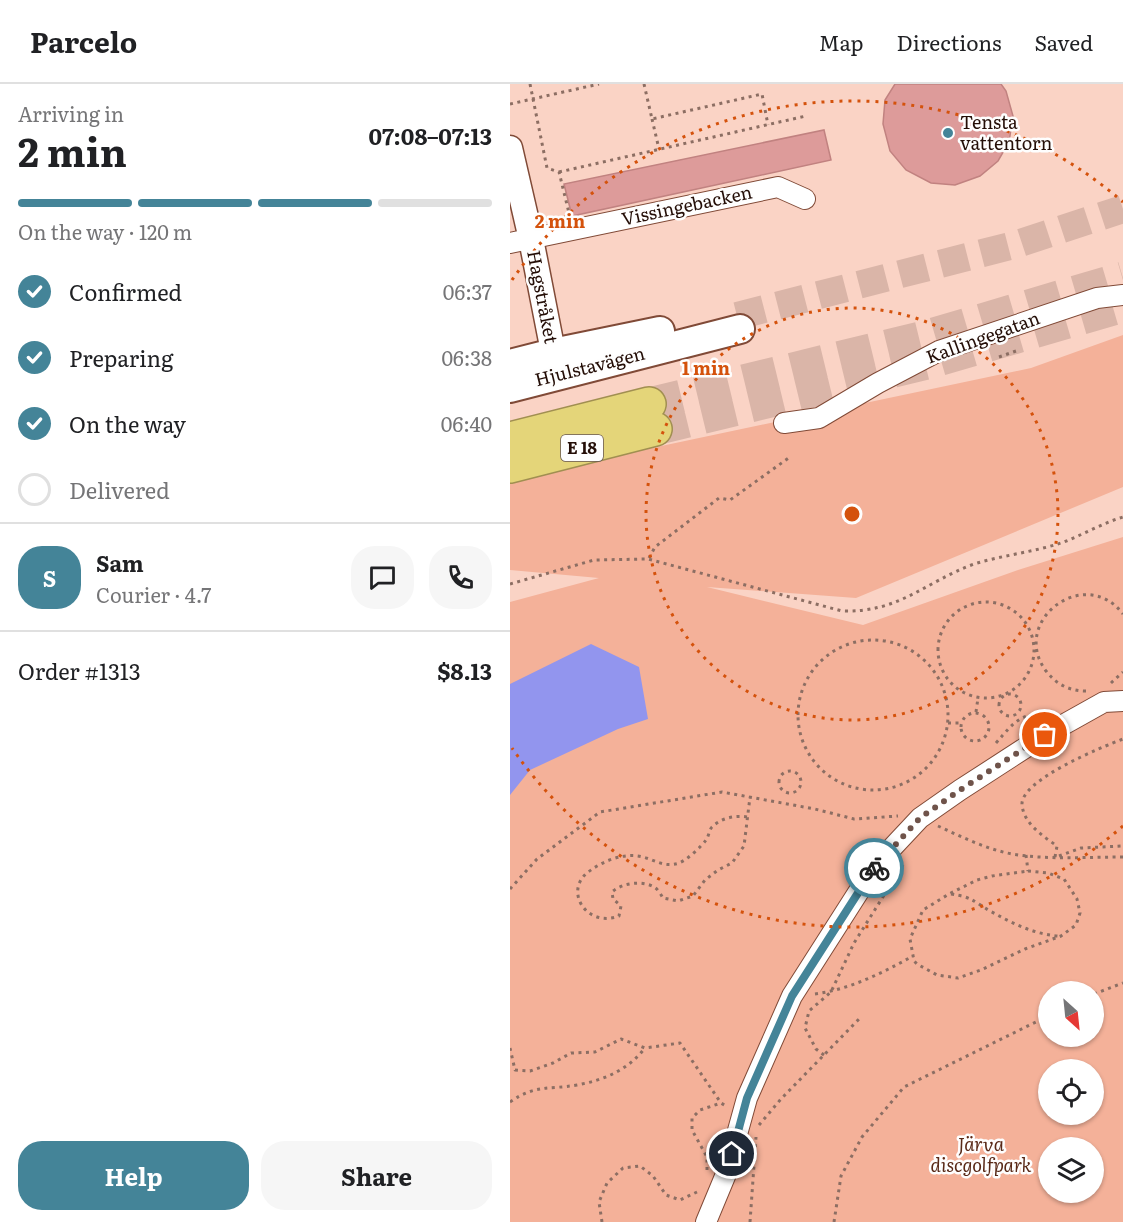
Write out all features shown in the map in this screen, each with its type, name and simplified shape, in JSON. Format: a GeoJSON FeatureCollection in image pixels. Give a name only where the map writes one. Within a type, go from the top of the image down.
{"type":"FeatureCollection","features":[{"type":"Feature","properties":{"kind":"highway","name":"E 18"},"geometry":{"type":"LineString","coordinates":[[510,439],[652,417],[510,466]]}},
{"type":"Feature","properties":{"kind":"main road","name":"Hjulstavägen"},"geometry":{"type":"LineString","coordinates":[[510,364],[555,364],[739,323]]}},
{"type":"Feature","properties":{"kind":"main road","name":"Hjulstavägen"},"geometry":{"type":"LineString","coordinates":[[510,388],[555,364]]}},
{"type":"Feature","properties":{"kind":"street","name":"Hagstråket"},"geometry":{"type":"LineString","coordinates":[[510,148],[520,241],[555,364]]}},
{"type":"Feature","properties":{"kind":"street","name":"Vissingebacken"},"geometry":{"type":"LineString","coordinates":[[520,241],[778,187],[805,199]]}},
{"type":"Feature","properties":{"kind":"street","name":"Kallingegatan"},"geometry":{"type":"LineString","coordinates":[[784,423],[819,418],[939,351],[1097,298],[1123,295]]}},
{"type":"Feature","properties":{"kind":"street"},"geometry":{"type":"LineString","coordinates":[[706,1222],[726,1174],[747,1098],[797,989],[875,866],[920,818],[960,790],[1045,735],[1104,702],[1123,701]]}},
{"type":"Feature","properties":{"kind":"path"},"geometry":{"type":"LineString","coordinates":[[530,84],[547,168],[559,172],[806,116]]}},
{"type":"Feature","properties":{"kind":"path"},"geometry":{"type":"LineString","coordinates":[[510,104],[599,84]]}},
{"type":"Feature","properties":{"kind":"path"},"geometry":{"type":"LineString","coordinates":[[644,84],[659,149]]}},
{"type":"Feature","properties":{"kind":"path"},"geometry":{"type":"LineString","coordinates":[[652,119],[762,94],[768,125]]}},
{"type":"Feature","properties":{"kind":"path"},"geometry":{"type":"LineString","coordinates":[[559,172],[573,230]]}},
{"type":"Feature","properties":{"kind":"path"},"geometry":{"type":"LineString","coordinates":[[999,357],[1016,351]]}},
{"type":"Feature","properties":{"kind":"path"},"geometry":{"type":"LineString","coordinates":[[648,559],[655,547],[719,498],[730,500],[790,458]]}},
{"type":"Feature","properties":{"kind":"path"},"geometry":{"type":"LineString","coordinates":[[510,584],[594,560],[648,559],[842,611],[863,612],[902,601],[931,584],[974,565],[1062,542],[1123,517]]}},
{"type":"Feature","properties":{"kind":"path"},"geometry":{"type":"LineString","coordinates":[[1077,691],[1062,686],[1050,677],[1042,665],[1037,651],[1037,636],[1041,622],[1061,600],[1075,595],[1105,598],[1118,607],[1123,614]]}},
{"type":"Feature","properties":{"kind":"path"},"geometry":{"type":"LineString","coordinates":[[978,698],[964,693],[952,684],[943,672],[938,651],[942,629],[951,617],[976,602],[991,602],[1006,606],[1019,614],[1029,626],[1034,641],[1034,657],[1030,671],[1021,684],[1008,694],[1000,701],[1000,711],[1009,716],[1017,714],[1021,706],[1014,695],[1008,694],[993,698],[978,698]]}},
{"type":"Feature","properties":{"kind":"path"},"geometry":{"type":"LineString","coordinates":[[867,640],[890,641],[912,650],[930,665],[943,685],[949,708],[948,723],[947,732],[938,754],[923,772],[903,784],[880,790],[857,789],[835,780],[816,765],[804,745],[798,722],[800,698],[809,676],[824,658],[844,646],[867,640]]}},
{"type":"Feature","properties":{"kind":"path"},"geometry":{"type":"LineString","coordinates":[[976,712],[978,698]]}},
{"type":"Feature","properties":{"kind":"path"},"geometry":{"type":"LineString","coordinates":[[976,712],[984,715],[989,722],[989,731],[984,738],[976,741],[968,739],[962,732],[961,723],[968,714],[976,712]]}},
{"type":"Feature","properties":{"kind":"path"},"geometry":{"type":"LineString","coordinates":[[1017,714],[1019,718]]}},
{"type":"Feature","properties":{"kind":"path"},"geometry":{"type":"LineString","coordinates":[[948,723],[961,723]]}},
{"type":"Feature","properties":{"kind":"path"},"geometry":{"type":"LineString","coordinates":[[1055,857],[1057,846],[1028,822],[1022,804],[1027,790],[1053,771],[1123,739]]}},
{"type":"Feature","properties":{"kind":"path"},"geometry":{"type":"LineString","coordinates":[[792,771],[798,774],[801,779],[799,789],[790,793],[783,790],[780,784],[782,774],[792,771]]}},
{"type":"Feature","properties":{"kind":"path"},"geometry":{"type":"LineString","coordinates":[[510,889],[537,858],[600,812],[722,792],[815,809],[854,819],[909,816],[920,818],[977,844],[1011,854],[1055,857],[1123,857]]}},
{"type":"Feature","properties":{"kind":"path"},"geometry":{"type":"LineString","coordinates":[[747,817],[731,816],[712,827],[706,840],[691,857],[676,864],[661,864],[638,856],[618,856],[588,872],[581,879],[578,888],[579,899],[585,910],[596,918],[609,920],[618,916],[621,906],[613,899],[612,892],[619,886],[641,883],[655,887],[663,898],[678,901],[693,896],[705,880],[732,863],[744,846],[750,797]]}},
{"type":"Feature","properties":{"kind":"path"},"geometry":{"type":"LineString","coordinates":[[1055,857],[1081,848],[1123,846]]}},
{"type":"Feature","properties":{"kind":"path"},"geometry":{"type":"LineString","coordinates":[[1026,855],[1028,871]]}},
{"type":"Feature","properties":{"kind":"path"},"geometry":{"type":"LineString","coordinates":[[824,1055],[816,1049],[806,1028],[809,1011],[831,992],[854,943],[908,858]]}},
{"type":"Feature","properties":{"kind":"path"},"geometry":{"type":"LineString","coordinates":[[1028,871],[1048,873],[1064,879],[1077,900],[1080,913],[1076,925],[1061,936],[958,978],[937,975],[917,964],[910,939],[923,910],[977,880],[1028,871]]}},
{"type":"Feature","properties":{"kind":"path"},"geometry":{"type":"LineString","coordinates":[[949,894],[968,896],[989,910],[1040,934],[1061,936]]}},
{"type":"Feature","properties":{"kind":"path"},"geometry":{"type":"LineString","coordinates":[[797,989],[807,996],[831,992],[875,977],[914,956]]}},
{"type":"Feature","properties":{"kind":"path"},"geometry":{"type":"LineString","coordinates":[[1104,990],[1123,983]]}},
{"type":"Feature","properties":{"kind":"path"},"geometry":{"type":"LineString","coordinates":[[750,1222],[757,1127],[860,1018]]}},
{"type":"Feature","properties":{"kind":"path"},"geometry":{"type":"LineString","coordinates":[[834,1222],[841,1176],[862,1137],[904,1087],[1038,1021]]}},
{"type":"Feature","properties":{"kind":"path"},"geometry":{"type":"LineString","coordinates":[[510,1048],[515,1070],[530,1071],[553,1063],[571,1053],[595,1052],[621,1039],[645,1048],[680,1043],[721,1103],[743,1114]]}},
{"type":"Feature","properties":{"kind":"path"},"geometry":{"type":"LineString","coordinates":[[510,1102],[523,1093],[542,1087],[577,1085],[617,1073],[636,1059],[645,1048]]}},
{"type":"Feature","properties":{"kind":"path"},"geometry":{"type":"LineString","coordinates":[[706,1177],[707,1157],[692,1130],[692,1118],[700,1110],[721,1103]]}},
{"type":"Feature","properties":{"kind":"path"},"geometry":{"type":"LineString","coordinates":[[602,1222],[599,1202],[608,1183],[623,1168],[640,1166],[653,1176],[666,1195],[680,1200],[696,1193],[701,1185]]}},
{"type":"Feature","properties":{"kind":"green space","name":"Järva discgolfpark"},"geometry":{"type":"Polygon","coordinates":[[[1123,335],[1123,487],[856,598],[707,587],[863,625],[1018,570],[1123,537],[1123,1222],[510,1222],[510,602],[599,578],[510,570],[510,478],[1031,368],[1123,335]]]}},
{"type":"Feature","properties":{"kind":"water"},"geometry":{"type":"Polygon","coordinates":[[[591,644],[639,667],[648,719],[618,729],[530,770],[510,795],[510,684],[591,644]]]}},
{"type":"Feature","properties":{"kind":"building","name":"Tensta vattentorn"},"geometry":{"type":"Polygon","coordinates":[[[895,84],[1001,84],[1006,91],[1013,116],[1009,142],[998,161],[980,176],[955,185],[931,183],[906,170],[890,151],[883,124],[885,100],[895,84]]]}},
{"type":"Feature","properties":{"kind":"building"},"geometry":{"type":"Polygon","coordinates":[[[824,130],[831,160],[572,216],[564,184],[824,130]]]}},
{"type":"Feature","properties":{"kind":"tunnel"},"geometry":{"type":"LineString","coordinates":[[737,316],[1014,245],[1123,209]]}},
{"type":"Feature","properties":{"kind":"tunnel"},"geometry":{"type":"LineString","coordinates":[[649,404],[924,337],[1123,278]]}},
{"type":"Feature","properties":{"kind":"tunnel"},"geometry":{"type":"LineString","coordinates":[[655,429],[931,362],[1123,306]]}},
{"type":"Feature","properties":{"kind":"way so far"},"geometry":{"type":"LineString","coordinates":[[874,868],[920,818],[1045,735]]}},
{"type":"Feature","properties":{"kind":"place","name":"Tensta vattentorn"},"geometry":{"type":"Point","coordinates":[948,133]}},
{"type":"Feature","properties":{"kind":"route"},"geometry":{"type":"LineString","coordinates":[[732,1154],[747,1098],[792,996],[874,868]]}}]}
